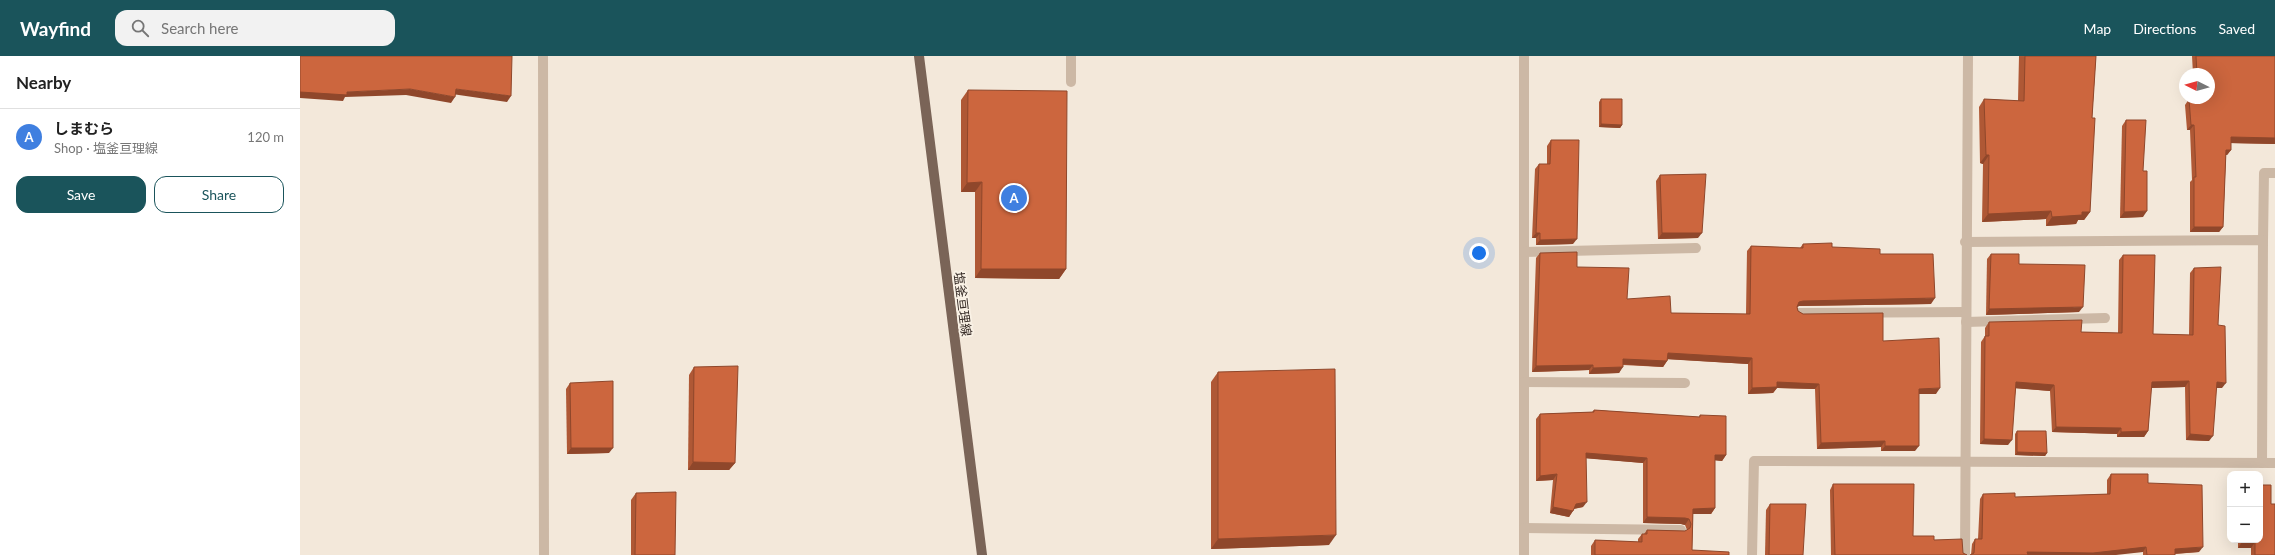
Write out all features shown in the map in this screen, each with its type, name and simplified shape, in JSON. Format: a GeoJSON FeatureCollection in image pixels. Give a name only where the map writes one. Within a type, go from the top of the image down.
{"type":"FeatureCollection","features":[{"type":"Feature","properties":{"kind":"main road","name":"塩釜亘理線"},"geometry":{"type":"LineString","coordinates":[[919,56],[982,555]]}},
{"type":"Feature","properties":{"kind":"street"},"geometry":{"type":"LineString","coordinates":[[543,56],[544,555]]}},
{"type":"Feature","properties":{"kind":"street"},"geometry":{"type":"LineString","coordinates":[[1071,56],[1071,82]]}},
{"type":"Feature","properties":{"kind":"street"},"geometry":{"type":"LineString","coordinates":[[1524,56],[1524,555]]}},
{"type":"Feature","properties":{"kind":"street"},"geometry":{"type":"LineString","coordinates":[[1965,555],[1965,242],[1968,56]]}},
{"type":"Feature","properties":{"kind":"street"},"geometry":{"type":"LineString","coordinates":[[2262,463],[2264,173],[2275,173]]}},
{"type":"Feature","properties":{"kind":"street"},"geometry":{"type":"LineString","coordinates":[[1965,242],[2263,240]]}},
{"type":"Feature","properties":{"kind":"street"},"geometry":{"type":"LineString","coordinates":[[1524,252],[1696,248]]}},
{"type":"Feature","properties":{"kind":"street"},"geometry":{"type":"LineString","coordinates":[[1798,313],[1966,317],[2105,318]]}},
{"type":"Feature","properties":{"kind":"street"},"geometry":{"type":"LineString","coordinates":[[1524,382],[1684,383]]}},
{"type":"Feature","properties":{"kind":"street"},"geometry":{"type":"LineString","coordinates":[[1752,555],[1754,461],[2275,463]]}},
{"type":"Feature","properties":{"kind":"street"},"geometry":{"type":"LineString","coordinates":[[1524,528],[1681,530]]}},
{"type":"Feature","properties":{"kind":"building"},"geometry":{"type":"Polygon","coordinates":[[[300,56],[512,56],[511,96],[456,89],[455,97],[410,89],[347,92],[347,95],[300,92],[300,56]]]}},
{"type":"Feature","properties":{"kind":"building"},"geometry":{"type":"Polygon","coordinates":[[[2025,56],[2096,56],[2092,118],[2095,118],[2090,212],[2082,212],[2082,215],[2052,217],[2051,211],[1988,214],[1989,155],[1986,155],[1984,99],[2024,101],[2025,56]]]}},
{"type":"Feature","properties":{"kind":"building"},"geometry":{"type":"Polygon","coordinates":[[[2196,56],[2275,56],[2275,138],[2231,137],[2231,150],[2226,150],[2223,227],[2194,227],[2194,177],[2196,177],[2194,125],[2191,125],[2189,104],[2215,104],[2215,68],[2197,68],[2196,56]]]}},
{"type":"Feature","properties":{"kind":"building"},"geometry":{"type":"Polygon","coordinates":[[[968,90],[1067,91],[1066,269],[981,269],[982,182],[967,183],[968,90]]]}},
{"type":"Feature","properties":{"kind":"building"},"geometry":{"type":"Polygon","coordinates":[[[1601,99],[1622,99],[1622,125],[1601,124],[1601,99]]]}},
{"type":"Feature","properties":{"kind":"building"},"geometry":{"type":"Polygon","coordinates":[[[2126,120],[2146,120],[2143,171],[2147,171],[2147,211],[2124,212],[2126,120]]]}},
{"type":"Feature","properties":{"kind":"building"},"geometry":{"type":"Polygon","coordinates":[[[1551,140],[1579,140],[1577,239],[1540,240],[1540,233],[1536,233],[1539,164],[1550,164],[1551,140]]]}},
{"type":"Feature","properties":{"kind":"building"},"geometry":{"type":"Polygon","coordinates":[[[1706,174],[1702,233],[1662,233],[1660,175],[1706,174]]]}},
{"type":"Feature","properties":{"kind":"building"},"geometry":{"type":"Polygon","coordinates":[[[1832,243],[1832,247],[1880,249],[1880,254],[1933,254],[1935,298],[1803,301],[1799,302],[1797,307],[1798,311],[1803,314],[1883,313],[1883,341],[1939,338],[1940,388],[1919,389],[1919,446],[1885,446],[1885,441],[1821,443],[1819,384],[1777,382],[1777,387],[1752,388],[1752,358],[1668,353],[1667,361],[1623,359],[1623,367],[1593,368],[1593,365],[1536,366],[1540,253],[1577,252],[1577,267],[1629,268],[1627,299],[1670,296],[1671,313],[1750,314],[1751,246],[1803,248],[1803,244],[1832,243]]]}},
{"type":"Feature","properties":{"kind":"building"},"geometry":{"type":"Polygon","coordinates":[[[1991,254],[2019,254],[2019,264],[2085,265],[2083,307],[1989,309],[1991,254]]]}},
{"type":"Feature","properties":{"kind":"building"},"geometry":{"type":"Polygon","coordinates":[[[2123,255],[2155,255],[2153,334],[2193,335],[2194,268],[2221,267],[2218,325],[2225,326],[2226,383],[2217,382],[2213,436],[2190,434],[2189,381],[2152,382],[2148,431],[2121,432],[2121,428],[2056,427],[2054,385],[2016,382],[2012,440],[1984,439],[1985,336],[1989,336],[1989,322],[2082,320],[2081,332],[2122,333],[2123,255]]]}},
{"type":"Feature","properties":{"kind":"building"},"geometry":{"type":"Polygon","coordinates":[[[738,366],[735,463],[693,462],[694,367],[738,366]]]}},
{"type":"Feature","properties":{"kind":"building"},"geometry":{"type":"Polygon","coordinates":[[[1335,369],[1336,535],[1218,539],[1218,372],[1335,369]]]}},
{"type":"Feature","properties":{"kind":"building"},"geometry":{"type":"Polygon","coordinates":[[[613,381],[613,448],[571,448],[570,383],[613,381]]]}},
{"type":"Feature","properties":{"kind":"building"},"geometry":{"type":"Polygon","coordinates":[[[1594,410],[1700,417],[1700,415],[1726,416],[1726,455],[1715,455],[1715,508],[1693,509],[1692,550],[1729,552],[1729,555],[1595,555],[1595,540],[1642,542],[1642,534],[1647,534],[1647,530],[1685,531],[1690,528],[1691,524],[1689,519],[1685,518],[1647,517],[1647,458],[1586,453],[1587,502],[1576,504],[1573,511],[1553,507],[1557,474],[1540,476],[1540,414],[1594,412],[1594,410]]]}},
{"type":"Feature","properties":{"kind":"building"},"geometry":{"type":"Polygon","coordinates":[[[2017,431],[2046,431],[2047,453],[2017,452],[2017,431]]]}},
{"type":"Feature","properties":{"kind":"building"},"geometry":{"type":"Polygon","coordinates":[[[2111,474],[2148,474],[2148,483],[2202,485],[2203,547],[2175,549],[2175,555],[2147,555],[2146,547],[2093,553],[2027,552],[2028,555],[1970,555],[1974,553],[1975,539],[1982,539],[1983,494],[2015,493],[2015,497],[2110,494],[2111,474]]]}},
{"type":"Feature","properties":{"kind":"building"},"geometry":{"type":"Polygon","coordinates":[[[1833,484],[1914,484],[1913,536],[1934,536],[1934,540],[1962,539],[1963,553],[1967,555],[1835,555],[1833,484]]]}},
{"type":"Feature","properties":{"kind":"building"},"geometry":{"type":"Polygon","coordinates":[[[2263,485],[2271,485],[2271,504],[2275,504],[2275,555],[2255,555],[2255,543],[2263,543],[2263,485]]]}},
{"type":"Feature","properties":{"kind":"building"},"geometry":{"type":"Polygon","coordinates":[[[676,492],[675,555],[635,555],[636,493],[676,492]]]}},
{"type":"Feature","properties":{"kind":"building"},"geometry":{"type":"Polygon","coordinates":[[[1770,504],[1806,504],[1803,555],[1769,555],[1770,504]]]}},
{"type":"Feature","properties":{"kind":"place","name":"しまむら"},"geometry":{"type":"Point","coordinates":[1014,198]}}]}
